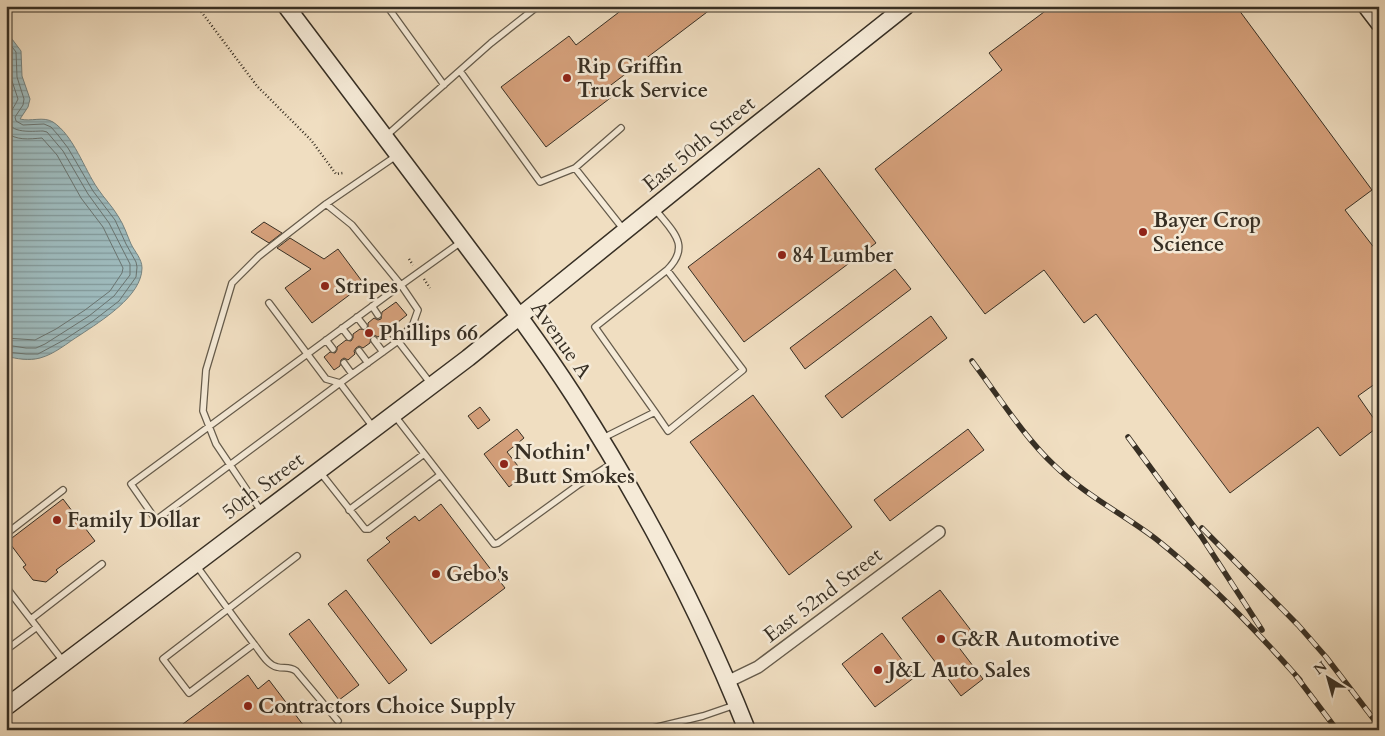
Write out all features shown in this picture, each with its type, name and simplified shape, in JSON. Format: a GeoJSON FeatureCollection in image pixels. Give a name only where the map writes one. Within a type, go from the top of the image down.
{"type":"FeatureCollection","features":[{"type":"Feature","properties":{"kind":"main road","name":"Avenue A"},"geometry":{"type":"LineString","coordinates":[[286,6],[520,317],[601,439],[664,552],[748,730]]}},
{"type":"Feature","properties":{"kind":"main road","name":"East 50th Street"},"geometry":{"type":"LineString","coordinates":[[520,317],[818,74],[906,6]]}},
{"type":"Feature","properties":{"kind":"main road"},"geometry":{"type":"LineString","coordinates":[[1366,6],[1379,23]]}},
{"type":"Feature","properties":{"kind":"main road","name":"50th Street"},"geometry":{"type":"LineString","coordinates":[[6,707],[520,317]]}},
{"type":"Feature","properties":{"kind":"street","name":"East 52nd Street"},"geometry":{"type":"LineString","coordinates":[[727,682],[758,667],[939,532]]}},
{"type":"Feature","properties":{"kind":"lane"},"geometry":{"type":"LineString","coordinates":[[387,6],[444,85]]}},
{"type":"Feature","properties":{"kind":"lane"},"geometry":{"type":"LineString","coordinates":[[385,138],[460,70],[534,7]]}},
{"type":"Feature","properties":{"kind":"lane"},"geometry":{"type":"LineString","coordinates":[[460,70],[540,182],[575,168],[621,128]]}},
{"type":"Feature","properties":{"kind":"lane"},"geometry":{"type":"LineString","coordinates":[[263,513],[216,444],[203,411],[206,370],[232,282],[259,256],[326,204],[397,155]]}},
{"type":"Feature","properties":{"kind":"lane"},"geometry":{"type":"LineString","coordinates":[[575,168],[625,231]]}},
{"type":"Feature","properties":{"kind":"lane"},"geometry":{"type":"LineString","coordinates":[[326,204],[352,225],[401,285],[418,310],[413,324],[398,341],[340,382],[156,520],[131,484],[208,426],[372,306],[401,285],[462,241]]}},
{"type":"Feature","properties":{"kind":"lane"},"geometry":{"type":"LineString","coordinates":[[654,208],[678,239],[679,252],[676,261],[595,327],[668,431],[743,370],[667,270]]}},
{"type":"Feature","properties":{"kind":"lane"},"geometry":{"type":"LineString","coordinates":[[270,304],[326,379],[340,382],[375,428]]}},
{"type":"Feature","properties":{"kind":"lane"},"geometry":{"type":"LineString","coordinates":[[372,306],[378,315]]}},
{"type":"Feature","properties":{"kind":"lane"},"geometry":{"type":"LineString","coordinates":[[357,317],[364,326]]}},
{"type":"Feature","properties":{"kind":"lane"},"geometry":{"type":"LineString","coordinates":[[342,328],[349,338]]}},
{"type":"Feature","properties":{"kind":"lane"},"geometry":{"type":"LineString","coordinates":[[389,329],[431,385]]}},
{"type":"Feature","properties":{"kind":"lane"},"geometry":{"type":"LineString","coordinates":[[326,340],[333,349]]}},
{"type":"Feature","properties":{"kind":"lane"},"geometry":{"type":"LineString","coordinates":[[374,340],[383,352]]}},
{"type":"Feature","properties":{"kind":"lane"},"geometry":{"type":"LineString","coordinates":[[359,351],[368,362]]}},
{"type":"Feature","properties":{"kind":"lane"},"geometry":{"type":"LineString","coordinates":[[344,363],[352,374]]}},
{"type":"Feature","properties":{"kind":"lane"},"geometry":{"type":"LineString","coordinates":[[601,439],[654,412]]}},
{"type":"Feature","properties":{"kind":"lane"},"geometry":{"type":"LineString","coordinates":[[394,414],[494,544],[614,462]]}},
{"type":"Feature","properties":{"kind":"lane"},"geometry":{"type":"LineString","coordinates":[[349,510],[424,454]]}},
{"type":"Feature","properties":{"kind":"lane"},"geometry":{"type":"LineString","coordinates":[[319,470],[362,528],[369,528],[440,475]]}},
{"type":"Feature","properties":{"kind":"lane"},"geometry":{"type":"LineString","coordinates":[[6,534],[63,490]]}},
{"type":"Feature","properties":{"kind":"lane"},"geometry":{"type":"LineString","coordinates":[[254,644],[189,693],[163,658],[297,556]]}},
{"type":"Feature","properties":{"kind":"lane"},"geometry":{"type":"LineString","coordinates":[[31,619],[102,564]]}},
{"type":"Feature","properties":{"kind":"lane"},"geometry":{"type":"LineString","coordinates":[[195,564],[270,664],[277,667],[291,667],[296,671],[338,721]]}},
{"type":"Feature","properties":{"kind":"lane"},"geometry":{"type":"LineString","coordinates":[[6,587],[64,662]]}},
{"type":"Feature","properties":{"kind":"lane"},"geometry":{"type":"LineString","coordinates":[[6,650],[37,627]]}},
{"type":"Feature","properties":{"kind":"lane"},"geometry":{"type":"LineString","coordinates":[[646,730],[703,716],[737,704]]}},
{"type":"Feature","properties":{"kind":"path"},"geometry":{"type":"LineString","coordinates":[[197,6],[257,86],[311,140],[336,174],[343,173]]}},
{"type":"Feature","properties":{"kind":"water"},"geometry":{"type":"Polygon","coordinates":[[[6,31],[21,51],[22,76],[30,99],[28,107],[20,119],[49,120],[67,136],[98,189],[120,219],[142,265],[140,278],[135,288],[119,307],[99,323],[56,351],[40,358],[32,359],[6,356],[6,31]]]}},
{"type":"Feature","properties":{"kind":"building","name":"Rip Griffin Truck Service"},"geometry":{"type":"Polygon","coordinates":[[[627,6],[715,6],[607,88],[613,96],[546,147],[501,87],[569,36],[576,45],[627,6]]]}},
{"type":"Feature","properties":{"kind":"building","name":"Bayer Crop Science"},"geometry":{"type":"Polygon","coordinates":[[[1052,6],[1236,6],[1372,190],[1345,210],[1379,254],[1379,381],[1358,396],[1379,426],[1340,456],[1318,427],[1230,493],[1096,314],[1084,323],[1044,270],[985,314],[875,169],[1002,70],[989,53],[1052,6]]]}},
{"type":"Feature","properties":{"kind":"building","name":"84 Lumber"},"geometry":{"type":"Polygon","coordinates":[[[819,168],[876,243],[744,342],[688,267],[819,168]]]}},
{"type":"Feature","properties":{"kind":"building"},"geometry":{"type":"Polygon","coordinates":[[[264,222],[282,233],[269,243],[251,232],[264,222]]]}},
{"type":"Feature","properties":{"kind":"building","name":"Stripes"},"geometry":{"type":"Polygon","coordinates":[[[290,238],[324,259],[338,249],[364,284],[312,323],[285,288],[311,269],[277,248],[290,238]]]}},
{"type":"Feature","properties":{"kind":"building","name":"84 Lumber"},"geometry":{"type":"Polygon","coordinates":[[[895,269],[911,289],[805,369],[790,348],[895,269]]]}},
{"type":"Feature","properties":{"kind":"building","name":"Phillips 66"},"geometry":{"type":"Polygon","coordinates":[[[396,302],[407,315],[393,326],[389,324],[386,326],[385,332],[378,337],[374,335],[371,337],[370,343],[363,348],[359,346],[356,348],[355,354],[348,360],[344,358],[341,360],[340,366],[334,370],[324,357],[330,352],[335,353],[337,347],[346,340],[351,341],[353,334],[360,329],[366,330],[368,323],[374,318],[381,319],[382,312],[396,302]]]}},
{"type":"Feature","properties":{"kind":"building","name":"84 Lumber"},"geometry":{"type":"Polygon","coordinates":[[[931,316],[947,338],[842,418],[825,396],[931,316]]]}},
{"type":"Feature","properties":{"kind":"building"},"geometry":{"type":"Polygon","coordinates":[[[753,395],[852,527],[789,575],[690,442],[753,395]]]}},
{"type":"Feature","properties":{"kind":"building"},"geometry":{"type":"Polygon","coordinates":[[[480,407],[490,420],[478,429],[468,416],[480,407]]]}},
{"type":"Feature","properties":{"kind":"building","name":"Nothin' Butt Smokes"},"geometry":{"type":"Polygon","coordinates":[[[517,429],[524,438],[507,452],[525,475],[509,487],[484,454],[517,429]]]}},
{"type":"Feature","properties":{"kind":"building"},"geometry":{"type":"Polygon","coordinates":[[[968,429],[984,450],[890,521],[874,500],[968,429]]]}},
{"type":"Feature","properties":{"kind":"building","name":"Family Dollar"},"geometry":{"type":"Polygon","coordinates":[[[63,499],[95,541],[56,570],[58,572],[46,582],[33,580],[23,567],[26,565],[8,541],[63,499]]]}},
{"type":"Feature","properties":{"kind":"building","name":"Gebo's"},"geometry":{"type":"Polygon","coordinates":[[[441,504],[505,588],[431,644],[367,560],[390,542],[386,538],[415,516],[419,521],[441,504]]]}},
{"type":"Feature","properties":{"kind":"building"},"geometry":{"type":"Polygon","coordinates":[[[346,590],[407,670],[389,684],[328,604],[346,590]]]}},
{"type":"Feature","properties":{"kind":"building","name":"G&R Automotive"},"geometry":{"type":"Polygon","coordinates":[[[940,590],[973,633],[957,645],[983,679],[961,696],[902,618],[940,590]]]}},
{"type":"Feature","properties":{"kind":"building"},"geometry":{"type":"Polygon","coordinates":[[[309,619],[359,685],[339,700],[289,634],[309,619]]]}},
{"type":"Feature","properties":{"kind":"building","name":"J&L Auto Sales"},"geometry":{"type":"Polygon","coordinates":[[[882,633],[915,677],[875,707],[842,664],[882,633]]]}},
{"type":"Feature","properties":{"kind":"building","name":"Contractors Choice Supply"},"geometry":{"type":"Polygon","coordinates":[[[248,675],[258,689],[269,680],[307,730],[175,730],[248,675]]]}},
{"type":"Feature","properties":{"kind":"railway"},"geometry":{"type":"LineString","coordinates":[[972,361],[1021,428],[1054,465],[1091,495],[1156,539],[1176,555],[1249,624],[1300,680]]}},
{"type":"Feature","properties":{"kind":"railway"},"geometry":{"type":"LineString","coordinates":[[1128,437],[1201,536],[1262,630]]}},
{"type":"Feature","properties":{"kind":"railway"},"geometry":{"type":"LineString","coordinates":[[1202,528],[1298,625],[1326,657],[1379,726]]}},
{"type":"Feature","properties":{"kind":"railway"},"geometry":{"type":"LineString","coordinates":[[1296,676],[1337,730]]}},
{"type":"Feature","properties":{"kind":"place","name":"Rip Griffin Truck Service"},"geometry":{"type":"Point","coordinates":[567,78]}},
{"type":"Feature","properties":{"kind":"place","name":"Bayer Crop Science"},"geometry":{"type":"Point","coordinates":[1143,232]}},
{"type":"Feature","properties":{"kind":"place","name":"84 Lumber"},"geometry":{"type":"Point","coordinates":[782,255]}},
{"type":"Feature","properties":{"kind":"place","name":"Stripes"},"geometry":{"type":"Point","coordinates":[325,286]}},
{"type":"Feature","properties":{"kind":"place","name":"Phillips 66"},"geometry":{"type":"Point","coordinates":[369,333]}},
{"type":"Feature","properties":{"kind":"place","name":"Nothin' Butt Smokes"},"geometry":{"type":"Point","coordinates":[504,464]}},
{"type":"Feature","properties":{"kind":"place","name":"Family Dollar"},"geometry":{"type":"Point","coordinates":[57,520]}},
{"type":"Feature","properties":{"kind":"place","name":"Gebo's"},"geometry":{"type":"Point","coordinates":[436,574]}},
{"type":"Feature","properties":{"kind":"place","name":"G&R Automotive"},"geometry":{"type":"Point","coordinates":[941,639]}},
{"type":"Feature","properties":{"kind":"place","name":"J&L Auto Sales"},"geometry":{"type":"Point","coordinates":[878,670]}},
{"type":"Feature","properties":{"kind":"place","name":"Contractors Choice Supply"},"geometry":{"type":"Point","coordinates":[248,706]}}]}
